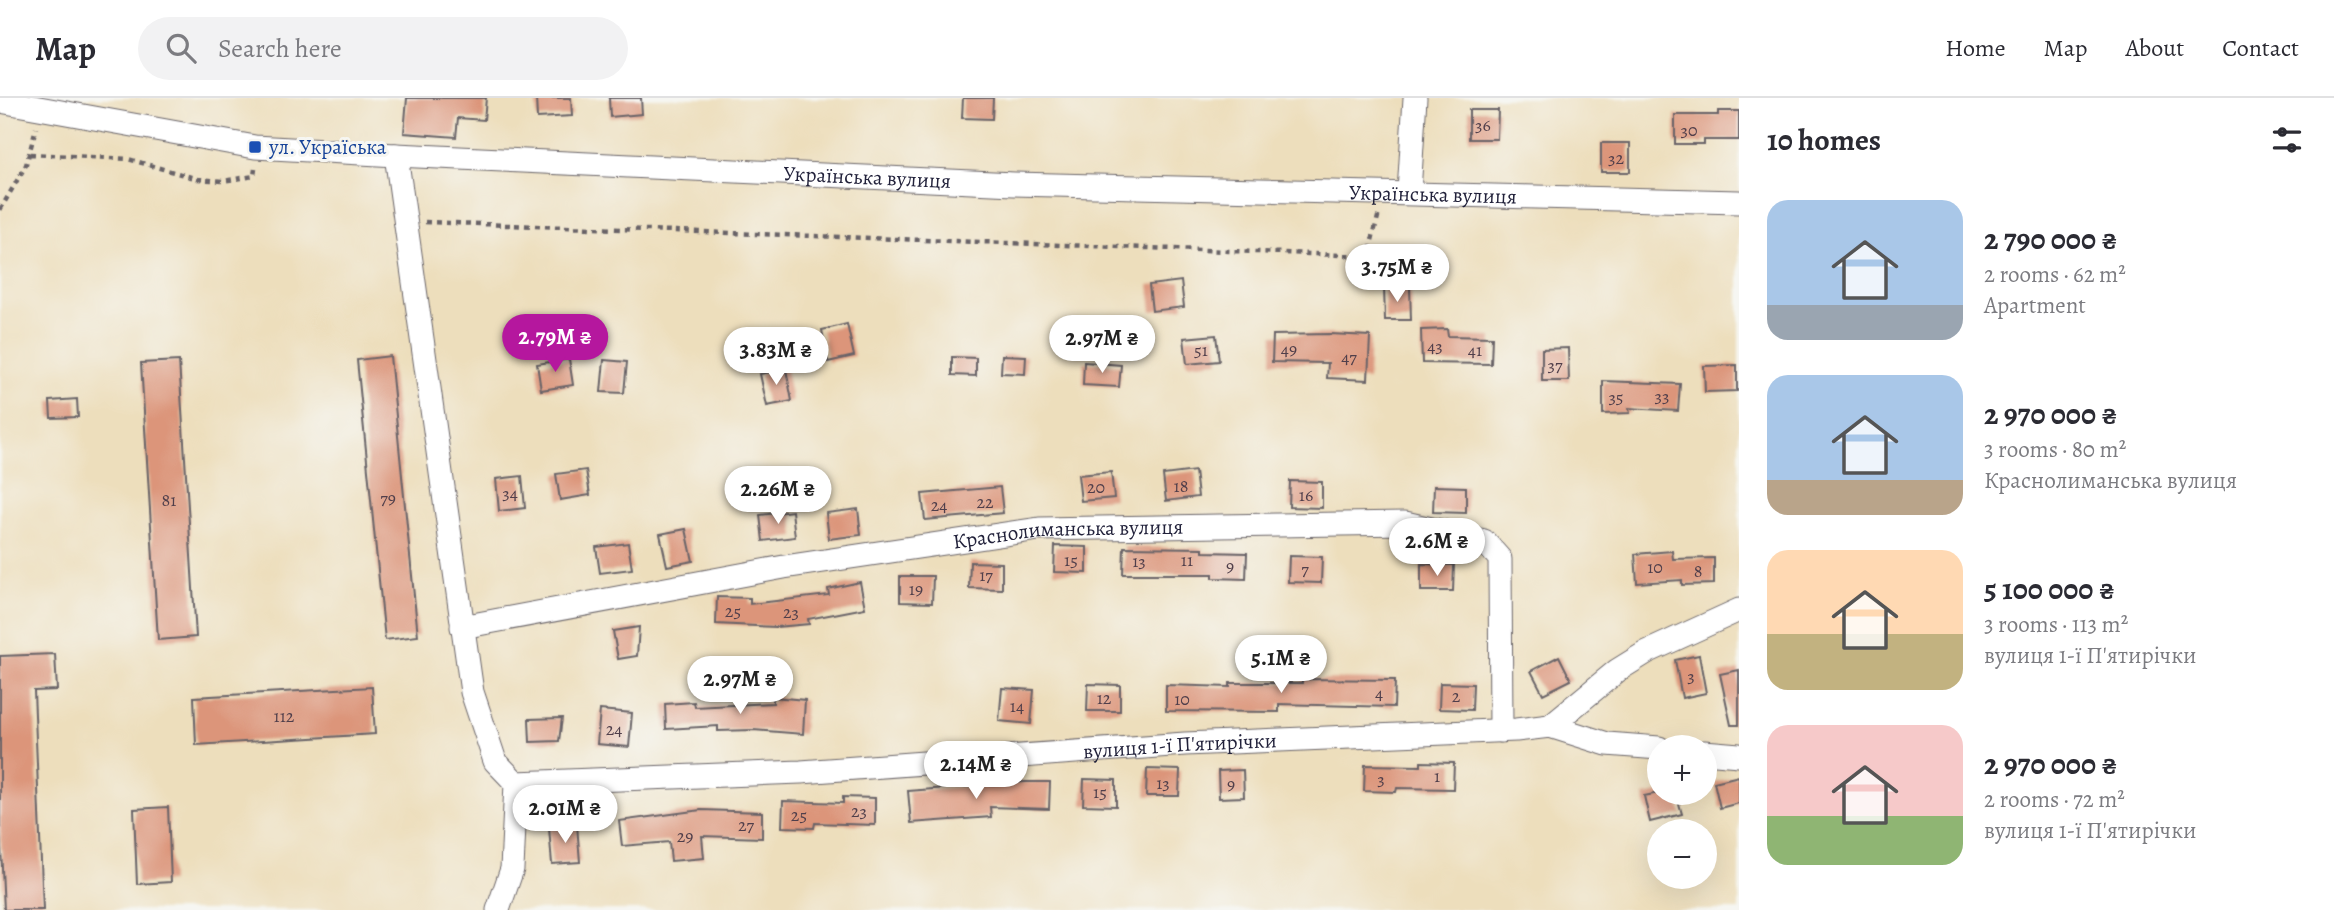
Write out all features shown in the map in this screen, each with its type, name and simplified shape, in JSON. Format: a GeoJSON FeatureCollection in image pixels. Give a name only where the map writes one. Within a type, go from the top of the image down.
{"type":"FeatureCollection","features":[{"type":"Feature","properties":{"kind":"street"},"geometry":{"type":"LineString","coordinates":[[1409,192],[1415,98]]}},
{"type":"Feature","properties":{"kind":"street","name":"Українська вулиця"},"geometry":{"type":"LineString","coordinates":[[0,101],[40,107],[107,108],[255,147],[1014,184],[1385,191],[1739,202]]}},
{"type":"Feature","properties":{"kind":"street"},"geometry":{"type":"LineString","coordinates":[[396,155],[472,692],[495,761],[516,783],[512,869],[498,910]]}},
{"type":"Feature","properties":{"kind":"street","name":"Краснолиманська вулиця"},"geometry":{"type":"LineString","coordinates":[[462,627],[784,567],[1039,529],[1405,523],[1484,541],[1500,559],[1502,730]]}},
{"type":"Feature","properties":{"kind":"street"},"geometry":{"type":"LineString","coordinates":[[1550,726],[1618,670],[1647,652],[1739,610]]}},
{"type":"Feature","properties":{"kind":"street"},"geometry":{"type":"LineString","coordinates":[[1550,726],[1607,744],[1647,747]]}},
{"type":"Feature","properties":{"kind":"street","name":"вулиця 1-ї П'ятирічки"},"geometry":{"type":"LineString","coordinates":[[516,783],[801,772],[1185,744],[1550,726]]}},
{"type":"Feature","properties":{"kind":"street"},"geometry":{"type":"LineString","coordinates":[[1717,753],[1739,755]]}},
{"type":"Feature","properties":{"kind":"path"},"geometry":{"type":"LineString","coordinates":[[0,210],[30,154],[40,107]]}},
{"type":"Feature","properties":{"kind":"path"},"geometry":{"type":"LineString","coordinates":[[30,154],[128,159],[198,179],[223,181],[254,176]]}},
{"type":"Feature","properties":{"kind":"path"},"geometry":{"type":"LineString","coordinates":[[404,220],[1368,256],[1385,191]]}},
{"type":"Feature","properties":{"kind":"building"},"geometry":{"type":"Polygon","coordinates":[[[407,98],[486,98],[484,120],[458,118],[456,137],[404,133],[407,98]]]}},
{"type":"Feature","properties":{"kind":"building"},"geometry":{"type":"Polygon","coordinates":[[[536,98],[571,98],[572,116],[537,118],[536,98]]]}},
{"type":"Feature","properties":{"kind":"building"},"geometry":{"type":"Polygon","coordinates":[[[609,98],[641,98],[642,114],[610,117],[609,98]]]}},
{"type":"Feature","properties":{"kind":"building"},"geometry":{"type":"Polygon","coordinates":[[[963,98],[993,98],[992,119],[962,118],[963,98]]]}},
{"type":"Feature","properties":{"kind":"building"},"geometry":{"type":"Polygon","coordinates":[[[1469,110],[1498,110],[1497,139],[1469,139],[1469,110]]]}},
{"type":"Feature","properties":{"kind":"building"},"geometry":{"type":"Polygon","coordinates":[[[1718,111],[1739,111],[1739,140],[1704,140],[1704,144],[1675,144],[1675,115],[1718,115],[1718,111]]]}},
{"type":"Feature","properties":{"kind":"building"},"geometry":{"type":"Polygon","coordinates":[[[1601,143],[1630,143],[1630,172],[1601,172],[1601,143]]]}},
{"type":"Feature","properties":{"kind":"building"},"geometry":{"type":"Polygon","coordinates":[[[1181,281],[1184,307],[1152,311],[1149,285],[1181,281]]]}},
{"type":"Feature","properties":{"kind":"building"},"geometry":{"type":"Polygon","coordinates":[[[1384,287],[1410,287],[1411,320],[1385,320],[1384,287]]]}},
{"type":"Feature","properties":{"kind":"building"},"geometry":{"type":"Polygon","coordinates":[[[847,324],[854,356],[828,362],[822,330],[847,324]]]}},
{"type":"Feature","properties":{"kind":"building"},"geometry":{"type":"Polygon","coordinates":[[[1447,329],[1448,336],[1492,337],[1491,364],[1422,363],[1421,330],[1447,329]]]}},
{"type":"Feature","properties":{"kind":"building"},"geometry":{"type":"Polygon","coordinates":[[[1216,335],[1219,361],[1187,364],[1184,338],[1216,335]]]}},
{"type":"Feature","properties":{"kind":"building"},"geometry":{"type":"Polygon","coordinates":[[[1273,335],[1370,336],[1368,380],[1327,378],[1328,363],[1272,362],[1273,335]]]}},
{"type":"Feature","properties":{"kind":"building"},"geometry":{"type":"Polygon","coordinates":[[[1568,348],[1569,381],[1542,381],[1542,349],[1568,348]]]}},
{"type":"Feature","properties":{"kind":"building"},"geometry":{"type":"Polygon","coordinates":[[[1002,355],[1026,356],[1025,374],[1001,373],[1002,355]]]}},
{"type":"Feature","properties":{"kind":"building"},"geometry":{"type":"Polygon","coordinates":[[[390,356],[418,636],[385,640],[357,360],[390,356]]]}},
{"type":"Feature","properties":{"kind":"building"},"geometry":{"type":"Polygon","coordinates":[[[952,357],[976,358],[976,376],[952,375],[952,357]]]}},
{"type":"Feature","properties":{"kind":"building"},"geometry":{"type":"Polygon","coordinates":[[[569,359],[573,385],[541,390],[537,364],[569,359]]]}},
{"type":"Feature","properties":{"kind":"building"},"geometry":{"type":"Polygon","coordinates":[[[604,360],[627,362],[624,393],[601,392],[604,360]]]}},
{"type":"Feature","properties":{"kind":"building"},"geometry":{"type":"Polygon","coordinates":[[[179,361],[196,637],[158,640],[141,363],[179,361]]]}},
{"type":"Feature","properties":{"kind":"building"},"geometry":{"type":"Polygon","coordinates":[[[1084,362],[1121,365],[1119,387],[1083,385],[1084,362]]]}},
{"type":"Feature","properties":{"kind":"building"},"geometry":{"type":"Polygon","coordinates":[[[1737,365],[1737,391],[1705,392],[1704,366],[1737,365]]]}},
{"type":"Feature","properties":{"kind":"building"},"geometry":{"type":"Polygon","coordinates":[[[786,369],[792,401],[767,406],[760,374],[786,369]]]}},
{"type":"Feature","properties":{"kind":"building"},"geometry":{"type":"Polygon","coordinates":[[[1603,381],[1680,384],[1678,411],[1629,408],[1630,413],[1603,414],[1603,381]]]}},
{"type":"Feature","properties":{"kind":"building"},"geometry":{"type":"Polygon","coordinates":[[[77,399],[78,417],[51,418],[50,401],[77,399]]]}},
{"type":"Feature","properties":{"kind":"building"},"geometry":{"type":"Polygon","coordinates":[[[586,470],[590,495],[560,500],[556,474],[586,470]]]}},
{"type":"Feature","properties":{"kind":"building"},"geometry":{"type":"Polygon","coordinates":[[[1195,471],[1198,497],[1166,501],[1163,475],[1195,471]]]}},
{"type":"Feature","properties":{"kind":"building"},"geometry":{"type":"Polygon","coordinates":[[[1111,472],[1114,498],[1081,501],[1078,475],[1111,472]]]}},
{"type":"Feature","properties":{"kind":"building"},"geometry":{"type":"Polygon","coordinates":[[[522,476],[525,508],[499,511],[496,479],[522,476]]]}},
{"type":"Feature","properties":{"kind":"building"},"geometry":{"type":"Polygon","coordinates":[[[1290,481],[1322,482],[1322,508],[1289,507],[1290,481]]]}},
{"type":"Feature","properties":{"kind":"building"},"geometry":{"type":"Polygon","coordinates":[[[1434,486],[1466,487],[1466,513],[1433,512],[1434,486]]]}},
{"type":"Feature","properties":{"kind":"building"},"geometry":{"type":"Polygon","coordinates":[[[1000,487],[1003,513],[925,520],[922,494],[1000,487]]]}},
{"type":"Feature","properties":{"kind":"building"},"geometry":{"type":"Polygon","coordinates":[[[858,509],[861,535],[829,539],[826,513],[858,509]]]}},
{"type":"Feature","properties":{"kind":"building"},"geometry":{"type":"Polygon","coordinates":[[[792,511],[795,537],[763,541],[760,515],[792,511]]]}},
{"type":"Feature","properties":{"kind":"building"},"geometry":{"type":"Polygon","coordinates":[[[686,529],[693,561],[667,566],[660,534],[686,529]]]}},
{"type":"Feature","properties":{"kind":"building"},"geometry":{"type":"Polygon","coordinates":[[[628,543],[632,569],[600,573],[596,547],[628,543]]]}},
{"type":"Feature","properties":{"kind":"building"},"geometry":{"type":"Polygon","coordinates":[[[1055,546],[1087,547],[1087,573],[1054,572],[1055,546]]]}},
{"type":"Feature","properties":{"kind":"building"},"geometry":{"type":"Polygon","coordinates":[[[1124,547],[1203,548],[1203,552],[1247,553],[1246,579],[1213,578],[1213,574],[1123,574],[1124,547]]]}},
{"type":"Feature","properties":{"kind":"building"},"geometry":{"type":"Polygon","coordinates":[[[1672,551],[1673,559],[1714,558],[1714,584],[1682,585],[1682,580],[1637,583],[1635,554],[1672,551]]]}},
{"type":"Feature","properties":{"kind":"building"},"geometry":{"type":"Polygon","coordinates":[[[1289,556],[1322,557],[1321,583],[1288,582],[1289,556]]]}},
{"type":"Feature","properties":{"kind":"building"},"geometry":{"type":"Polygon","coordinates":[[[970,562],[1002,563],[1002,589],[969,588],[970,562]]]}},
{"type":"Feature","properties":{"kind":"building"},"geometry":{"type":"Polygon","coordinates":[[[1421,564],[1454,565],[1453,591],[1421,591],[1421,564]]]}},
{"type":"Feature","properties":{"kind":"building"},"geometry":{"type":"Polygon","coordinates":[[[900,576],[933,576],[932,603],[900,602],[900,576]]]}},
{"type":"Feature","properties":{"kind":"building"},"geometry":{"type":"Polygon","coordinates":[[[860,582],[865,608],[808,619],[809,624],[776,627],[716,624],[717,597],[750,598],[750,604],[829,595],[828,589],[860,582]]]}},
{"type":"Feature","properties":{"kind":"building"},"geometry":{"type":"Polygon","coordinates":[[[639,627],[637,656],[618,659],[613,631],[639,627]]]}},
{"type":"Feature","properties":{"kind":"building"},"geometry":{"type":"Polygon","coordinates":[[[55,654],[57,690],[34,691],[43,910],[4,910],[0,826],[0,656],[55,654]]]}},
{"type":"Feature","properties":{"kind":"building"},"geometry":{"type":"Polygon","coordinates":[[[1699,655],[1706,693],[1682,698],[1675,660],[1699,655]]]}},
{"type":"Feature","properties":{"kind":"building"},"geometry":{"type":"Polygon","coordinates":[[[1559,656],[1571,680],[1543,694],[1531,671],[1559,656]]]}},
{"type":"Feature","properties":{"kind":"building"},"geometry":{"type":"Polygon","coordinates":[[[1739,670],[1739,725],[1731,725],[1720,674],[1739,670]]]}},
{"type":"Feature","properties":{"kind":"building"},"geometry":{"type":"Polygon","coordinates":[[[1302,679],[1395,680],[1394,707],[1279,704],[1279,712],[1166,711],[1166,685],[1230,687],[1230,683],[1302,683],[1302,679]]]}},
{"type":"Feature","properties":{"kind":"building"},"geometry":{"type":"Polygon","coordinates":[[[1440,683],[1473,684],[1472,710],[1439,709],[1440,683]]]}},
{"type":"Feature","properties":{"kind":"building"},"geometry":{"type":"Polygon","coordinates":[[[1088,684],[1120,685],[1120,711],[1087,711],[1088,684]]]}},
{"type":"Feature","properties":{"kind":"building"},"geometry":{"type":"Polygon","coordinates":[[[372,687],[375,734],[196,745],[194,697],[372,687]]]}},
{"type":"Feature","properties":{"kind":"building"},"geometry":{"type":"Polygon","coordinates":[[[1002,688],[1034,690],[1031,724],[999,721],[1002,688]]]}},
{"type":"Feature","properties":{"kind":"building"},"geometry":{"type":"Polygon","coordinates":[[[773,697],[805,700],[803,734],[753,730],[718,731],[718,726],[666,729],[665,704],[694,702],[695,707],[773,703],[773,697]]]}},
{"type":"Feature","properties":{"kind":"building"},"geometry":{"type":"Polygon","coordinates":[[[600,710],[632,713],[629,747],[597,744],[600,710]]]}},
{"type":"Feature","properties":{"kind":"building"},"geometry":{"type":"Polygon","coordinates":[[[562,718],[559,741],[530,742],[529,719],[562,718]]]}},
{"type":"Feature","properties":{"kind":"building"},"geometry":{"type":"Polygon","coordinates":[[[1421,762],[1454,763],[1453,789],[1397,788],[1396,792],[1364,791],[1365,765],[1421,766],[1421,762]]]}},
{"type":"Feature","properties":{"kind":"building"},"geometry":{"type":"Polygon","coordinates":[[[1147,769],[1180,770],[1179,796],[1146,796],[1147,769]]]}},
{"type":"Feature","properties":{"kind":"building"},"geometry":{"type":"Polygon","coordinates":[[[1243,770],[1244,797],[1219,798],[1218,771],[1243,770]]]}},
{"type":"Feature","properties":{"kind":"building"},"geometry":{"type":"Polygon","coordinates":[[[1739,776],[1739,803],[1720,808],[1717,781],[1739,776]]]}},
{"type":"Feature","properties":{"kind":"building"},"geometry":{"type":"Polygon","coordinates":[[[1084,779],[1116,780],[1116,806],[1083,805],[1084,779]]]}},
{"type":"Feature","properties":{"kind":"building"},"geometry":{"type":"Polygon","coordinates":[[[1050,782],[1049,809],[990,807],[991,817],[911,823],[908,791],[1050,782]]]}},
{"type":"Feature","properties":{"kind":"building"},"geometry":{"type":"Polygon","coordinates":[[[1647,795],[1647,805],[1679,805],[1682,814],[1649,819],[1644,796],[1647,795]]]}},
{"type":"Feature","properties":{"kind":"building"},"geometry":{"type":"Polygon","coordinates":[[[843,797],[875,798],[875,825],[815,823],[814,828],[782,827],[783,801],[843,803],[843,797]]]}},
{"type":"Feature","properties":{"kind":"building"},"geometry":{"type":"Polygon","coordinates":[[[168,807],[171,882],[137,884],[134,809],[168,807]]]}},
{"type":"Feature","properties":{"kind":"building"},"geometry":{"type":"Polygon","coordinates":[[[701,810],[762,812],[762,838],[702,836],[704,858],[671,861],[669,842],[622,846],[619,821],[701,810]]]}},
{"type":"Feature","properties":{"kind":"building"},"geometry":{"type":"Polygon","coordinates":[[[577,825],[580,862],[552,864],[549,828],[577,825]]]}},
{"type":"Feature","properties":{"kind":"place","name":"ул. Україська"},"geometry":{"type":"Point","coordinates":[255,147]}}]}
